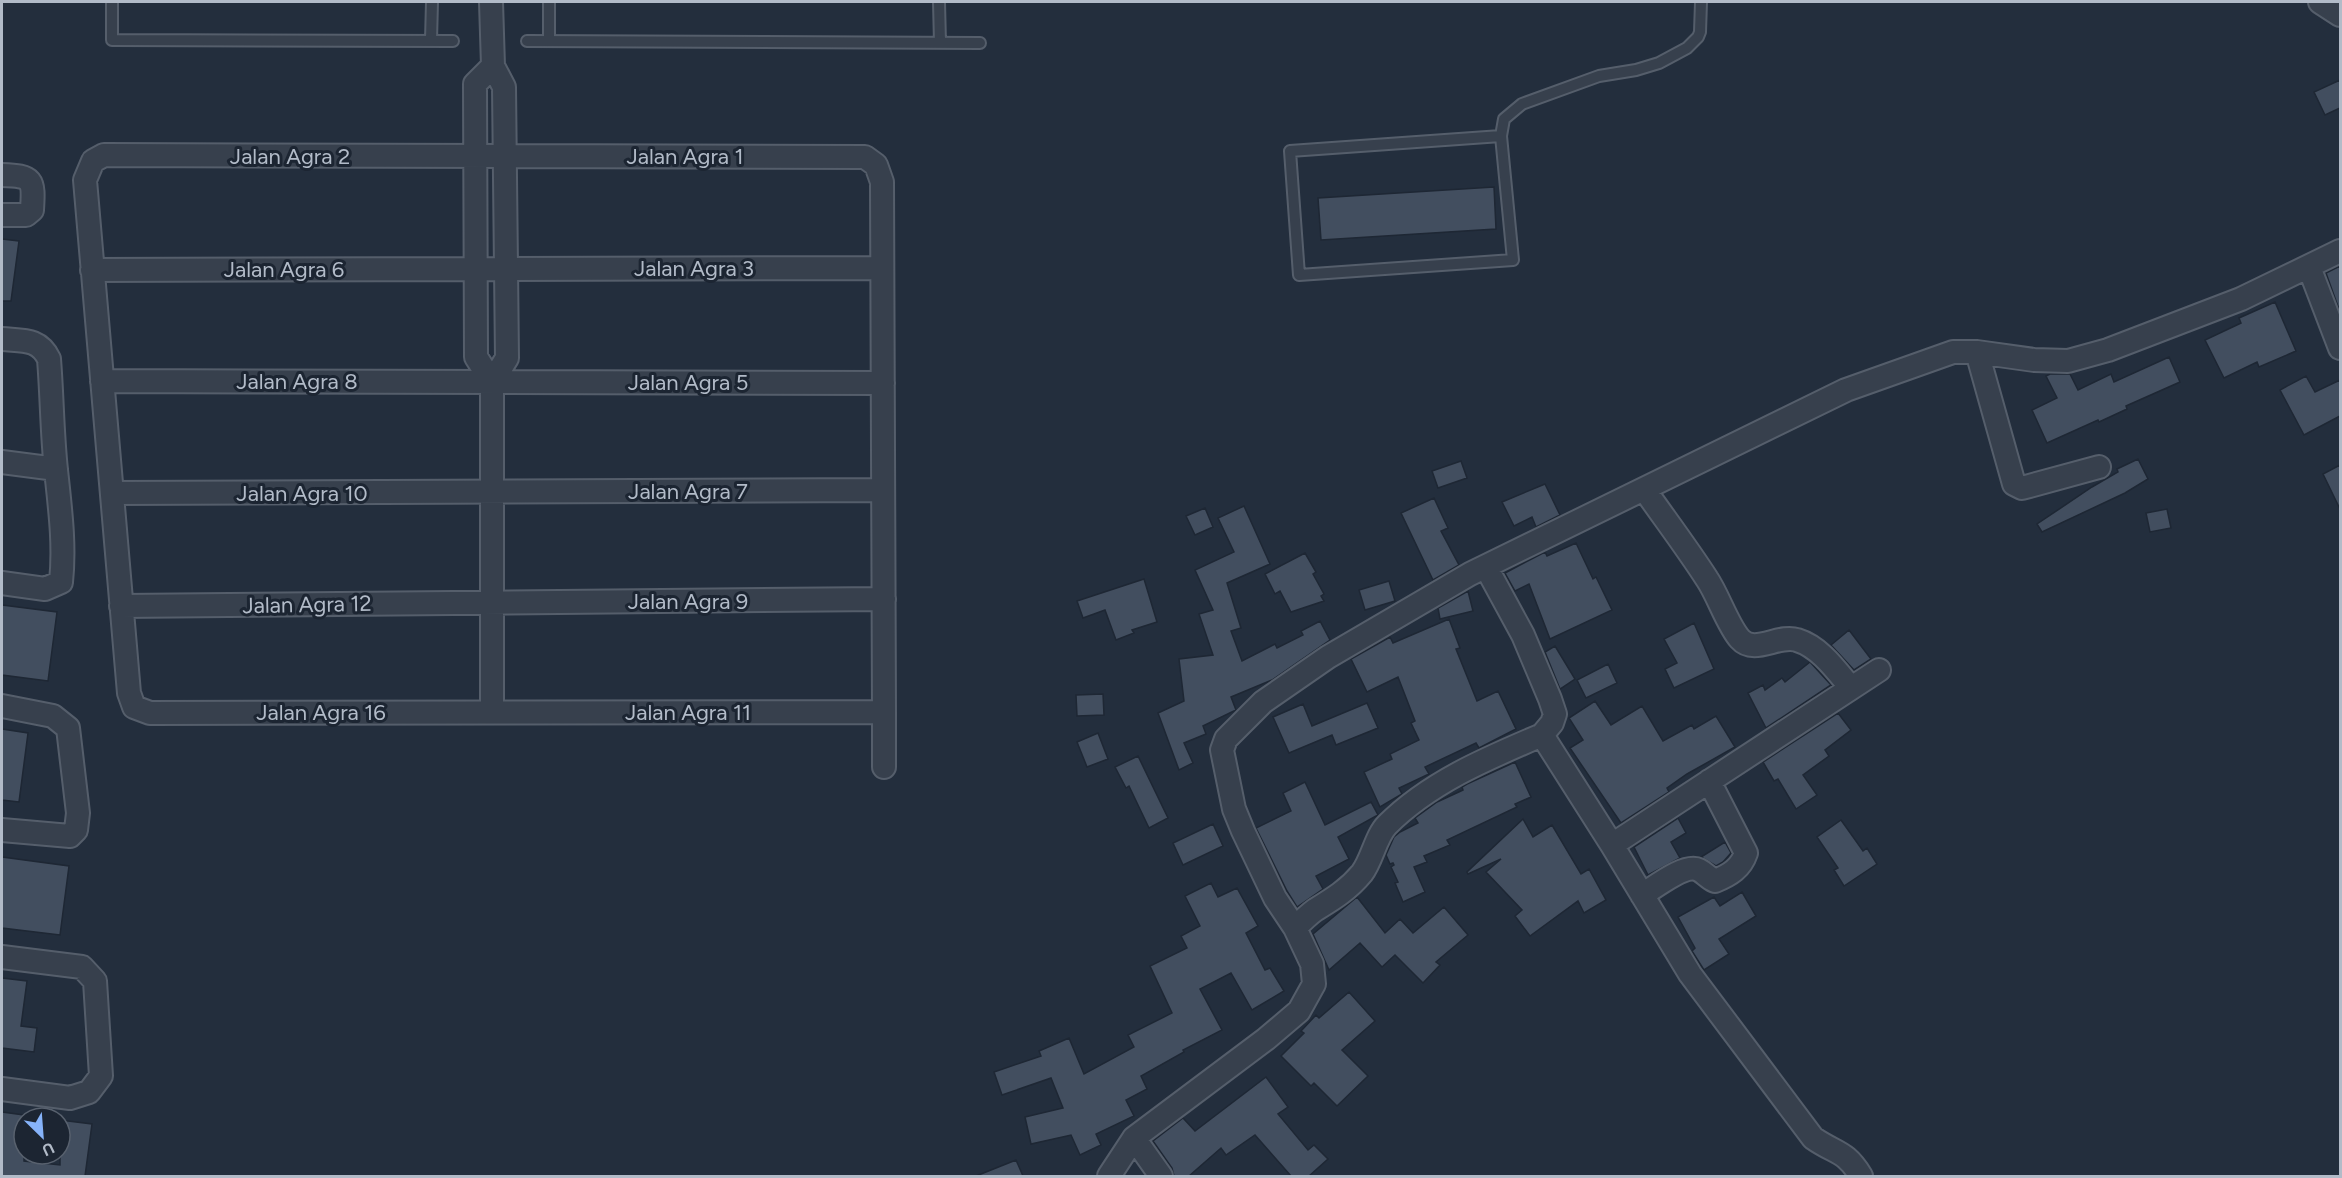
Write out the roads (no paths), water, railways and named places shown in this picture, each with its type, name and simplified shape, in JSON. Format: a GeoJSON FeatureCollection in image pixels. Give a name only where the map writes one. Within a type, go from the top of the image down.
{"type":"FeatureCollection","features":[{"type":"Feature","properties":{"kind":"street"},"geometry":{"type":"LineString","coordinates":[[491,2],[493,66],[504,87],[507,358],[492,382],[492,711]]}},
{"type":"Feature","properties":{"kind":"street"},"geometry":{"type":"LineString","coordinates":[[2320,2],[2340,15]]}},
{"type":"Feature","properties":{"kind":"street"},"geometry":{"type":"LineString","coordinates":[[492,382],[476,357],[475,84],[493,66]]}},
{"type":"Feature","properties":{"kind":"street","name":"Jalan Agra 2"},"geometry":{"type":"LineString","coordinates":[[93,270],[85,180],[93,161],[104,155],[504,156]]}},
{"type":"Feature","properties":{"kind":"street","name":"Jalan Agra 1"},"geometry":{"type":"LineString","coordinates":[[504,156],[865,156],[876,165],[882,182],[882,268]]}},
{"type":"Feature","properties":{"kind":"street"},"geometry":{"type":"LineString","coordinates":[[2,175],[23,176],[30,180],[33,188],[32,210],[26,215],[2,215]]}},
{"type":"Feature","properties":{"kind":"street"},"geometry":{"type":"LineString","coordinates":[[1109,1176],[1134,1138],[1200,1086],[1266,1039],[1281,1023],[1299,1011],[1314,984],[1312,964],[1266,880],[1234,809],[1222,750],[1226,739],[1263,702],[1328,657],[1486,567],[1846,390],[1953,352],[1977,352],[2034,360],[2068,361],[2108,350],[2241,298],[2340,251]]}},
{"type":"Feature","properties":{"kind":"street"},"geometry":{"type":"LineString","coordinates":[[2309,267],[2340,348]]}},
{"type":"Feature","properties":{"kind":"street"},"geometry":{"type":"LineString","coordinates":[[882,268],[884,767]]}},
{"type":"Feature","properties":{"kind":"street","name":"Jalan Agra 3"},"geometry":{"type":"LineString","coordinates":[[476,269],[882,268]]}},
{"type":"Feature","properties":{"kind":"street","name":"Jalan Agra 6"},"geometry":{"type":"LineString","coordinates":[[93,270],[476,269]]}},
{"type":"Feature","properties":{"kind":"street"},"geometry":{"type":"LineString","coordinates":[[93,270],[121,606]]}},
{"type":"Feature","properties":{"kind":"street"},"geometry":{"type":"LineString","coordinates":[[2,339],[38,343],[50,358],[63,567],[61,582],[45,589],[2,583]]}},
{"type":"Feature","properties":{"kind":"street"},"geometry":{"type":"LineString","coordinates":[[1977,352],[2014,484],[2022,488],[2100,466]]}},
{"type":"Feature","properties":{"kind":"street","name":"Jalan Agra 8"},"geometry":{"type":"LineString","coordinates":[[102,381],[492,382]]}},
{"type":"Feature","properties":{"kind":"street","name":"Jalan Agra 5"},"geometry":{"type":"LineString","coordinates":[[492,382],[883,382]]}},
{"type":"Feature","properties":{"kind":"street"},"geometry":{"type":"LineString","coordinates":[[2,462],[56,469]]}},
{"type":"Feature","properties":{"kind":"street"},"geometry":{"type":"LineString","coordinates":[[1644,489],[1708,580],[1741,640],[1753,646],[1784,639],[1797,640],[1828,661],[1851,688]]}},
{"type":"Feature","properties":{"kind":"street","name":"Jalan Agra 7"},"geometry":{"type":"LineString","coordinates":[[492,492],[883,490]]}},
{"type":"Feature","properties":{"kind":"street","name":"Jalan Agra 10"},"geometry":{"type":"LineString","coordinates":[[112,493],[492,492]]}},
{"type":"Feature","properties":{"kind":"street"},"geometry":{"type":"LineString","coordinates":[[1294,928],[1348,888],[1363,872],[1385,827],[1411,806],[1456,775],[1542,735],[1552,723],[1554,714],[1550,699],[1523,634],[1486,567]]}},
{"type":"Feature","properties":{"kind":"street","name":"Jalan Agra 9"},"geometry":{"type":"LineString","coordinates":[[492,603],[884,599]]}},
{"type":"Feature","properties":{"kind":"street","name":"Jalan Agra 12"},"geometry":{"type":"LineString","coordinates":[[121,606],[492,603]]}},
{"type":"Feature","properties":{"kind":"street","name":"Jalan Agra 16"},"geometry":{"type":"LineString","coordinates":[[121,606],[129,693],[134,707],[150,713],[492,711]]}},
{"type":"Feature","properties":{"kind":"street"},"geometry":{"type":"LineString","coordinates":[[1612,845],[1879,670]]}},
{"type":"Feature","properties":{"kind":"street"},"geometry":{"type":"LineString","coordinates":[[2,706],[53,716],[68,728],[78,813],[76,830],[70,836],[2,830]]}},
{"type":"Feature","properties":{"kind":"street","name":"Jalan Agra 11"},"geometry":{"type":"LineString","coordinates":[[492,711],[884,712]]}},
{"type":"Feature","properties":{"kind":"street"},"geometry":{"type":"LineString","coordinates":[[1542,735],[1690,974],[1813,1138],[1826,1147],[1843,1153],[1854,1164],[1861,1176]]}},
{"type":"Feature","properties":{"kind":"street"},"geometry":{"type":"LineString","coordinates":[[1642,895],[1690,868],[1700,870],[1705,876],[1715,881],[1727,876],[1742,864],[1746,853],[1709,781]]}},
{"type":"Feature","properties":{"kind":"street"},"geometry":{"type":"LineString","coordinates":[[2,957],[82,967],[95,981],[100,1076],[89,1092],[70,1098],[2,1089]]}},
{"type":"Feature","properties":{"kind":"street"},"geometry":{"type":"LineString","coordinates":[[1134,1138],[1161,1176]]}},
{"type":"Feature","properties":{"kind":"lane"},"geometry":{"type":"LineString","coordinates":[[112,2],[112,40],[453,40]]}},
{"type":"Feature","properties":{"kind":"lane"},"geometry":{"type":"LineString","coordinates":[[431,40],[432,2]]}},
{"type":"Feature","properties":{"kind":"lane"},"geometry":{"type":"LineString","coordinates":[[549,2],[549,41]]}},
{"type":"Feature","properties":{"kind":"lane"},"geometry":{"type":"LineString","coordinates":[[939,2],[940,43]]}},
{"type":"Feature","properties":{"kind":"lane"},"geometry":{"type":"LineString","coordinates":[[1501,136],[1290,151],[1299,275],[1513,260],[1501,136],[1504,119],[1522,104],[1599,76],[1636,70],[1659,63],[1687,48],[1700,32],[1701,2]]}},
{"type":"Feature","properties":{"kind":"lane"},"geometry":{"type":"LineString","coordinates":[[527,41],[980,43]]}}]}
